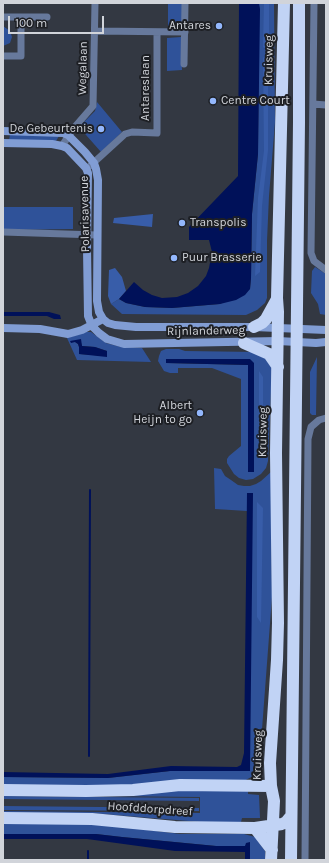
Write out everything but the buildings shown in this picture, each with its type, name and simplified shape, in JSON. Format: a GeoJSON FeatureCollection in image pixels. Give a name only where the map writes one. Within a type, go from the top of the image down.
{"type":"FeatureCollection","features":[{"type":"Feature","properties":{"kind":"highway","name":"Kruisweg"},"geometry":{"type":"LineString","coordinates":[[274,857],[274,801],[271,786],[270,763],[278,632],[276,453],[278,367],[277,298],[284,3]]}},
{"type":"Feature","properties":{"kind":"highway"},"geometry":{"type":"LineString","coordinates":[[291,860],[299,3]]}},
{"type":"Feature","properties":{"kind":"highway"},"geometry":{"type":"LineString","coordinates":[[254,327],[266,319],[277,298]]}},
{"type":"Feature","properties":{"kind":"highway"},"geometry":{"type":"LineString","coordinates":[[244,343],[269,354],[278,367]]}},
{"type":"Feature","properties":{"kind":"highway","name":"Hoofddorpdreef"},"geometry":{"type":"LineString","coordinates":[[3,790],[100,791],[133,790],[180,785],[271,786]]}},
{"type":"Feature","properties":{"kind":"highway","name":"Hoofddorpdreef"},"geometry":{"type":"LineString","coordinates":[[3,818],[92,819],[174,827],[256,828],[261,826],[274,826],[286,822],[291,816]]}},
{"type":"Feature","properties":{"kind":"highway"},"geometry":{"type":"LineString","coordinates":[[256,828],[274,857]]}},
{"type":"Feature","properties":{"kind":"street","name":"Wegalaan"},"geometry":{"type":"LineString","coordinates":[[62,146],[68,135],[93,106],[95,3]]}},
{"type":"Feature","properties":{"kind":"street"},"geometry":{"type":"LineString","coordinates":[[184,64],[185,3]]}},
{"type":"Feature","properties":{"kind":"street"},"geometry":{"type":"LineString","coordinates":[[314,3],[311,253],[314,261],[326,270]]}},
{"type":"Feature","properties":{"kind":"street"},"geometry":{"type":"LineString","coordinates":[[3,17],[47,17]]}},
{"type":"Feature","properties":{"kind":"street"},"geometry":{"type":"LineString","coordinates":[[3,56],[21,56],[21,17]]}},
{"type":"Feature","properties":{"kind":"street"},"geometry":{"type":"LineString","coordinates":[[95,31],[185,32]]}},
{"type":"Feature","properties":{"kind":"street","name":"Antareslaan"},"geometry":{"type":"LineString","coordinates":[[86,168],[94,163],[125,134],[132,132],[157,133],[157,32]]}},
{"type":"Feature","properties":{"kind":"street"},"geometry":{"type":"LineString","coordinates":[[313,104],[326,105]]}},
{"type":"Feature","properties":{"kind":"street"},"geometry":{"type":"LineString","coordinates":[[3,131],[52,132],[68,135]]}},
{"type":"Feature","properties":{"kind":"street","name":"Polarisavenue"},"geometry":{"type":"LineString","coordinates":[[68,135],[85,152],[94,163],[96,169],[98,180],[97,301],[99,312],[103,319]]}},
{"type":"Feature","properties":{"kind":"street"},"geometry":{"type":"LineString","coordinates":[[3,143],[52,144],[62,146]]}},
{"type":"Feature","properties":{"kind":"street","name":"Polarisavenue"},"geometry":{"type":"LineString","coordinates":[[62,146],[67,148],[88,172],[88,316],[92,326]]}},
{"type":"Feature","properties":{"kind":"street"},"geometry":{"type":"LineString","coordinates":[[3,232],[97,235]]}},
{"type":"Feature","properties":{"kind":"street"},"geometry":{"type":"LineString","coordinates":[[3,328],[40,328],[68,334],[76,333],[103,319]]}},
{"type":"Feature","properties":{"kind":"street","name":"Rijnlanderweg"},"geometry":{"type":"LineString","coordinates":[[103,319],[108,323],[115,325],[136,327],[254,327],[326,330]]}},
{"type":"Feature","properties":{"kind":"street","name":"Rijnlanderweg"},"geometry":{"type":"LineString","coordinates":[[92,326],[107,339],[124,344],[244,343],[278,341],[316,343],[326,342]]}},
{"type":"Feature","properties":{"kind":"street"},"geometry":{"type":"LineString","coordinates":[[305,860],[308,439],[311,427],[319,420],[326,418]]}},
{"type":"Feature","properties":{"kind":"shaded area"},"geometry":{"type":"Polygon","coordinates":[[[168,3],[182,3],[182,26],[168,26],[168,3]]]}},
{"type":"Feature","properties":{"kind":"shaded area"},"geometry":{"type":"Polygon","coordinates":[[[239,3],[259,3],[260,9],[258,154],[252,214],[250,289],[245,295],[236,300],[220,304],[172,308],[145,307],[126,303],[119,299],[134,282],[143,290],[152,295],[162,298],[177,297],[188,293],[198,286],[206,276],[212,252],[209,240],[189,240],[189,227],[238,176],[239,3]]]}},
{"type":"Feature","properties":{"kind":"shaded area"},"geometry":{"type":"Polygon","coordinates":[[[259,3],[274,3],[275,122],[269,196],[267,298],[265,303],[257,310],[246,315],[122,314],[111,304],[119,299],[126,303],[145,307],[172,308],[220,304],[250,289],[252,214],[258,154],[259,3]]]}},
{"type":"Feature","properties":{"kind":"shaded area"},"geometry":{"type":"Polygon","coordinates":[[[264,3],[269,3],[269,51],[263,47],[264,3]]]}},
{"type":"Feature","properties":{"kind":"shaded area"},"geometry":{"type":"Polygon","coordinates":[[[3,26],[10,31],[12,37],[10,43],[3,46],[3,26]]]}},
{"type":"Feature","properties":{"kind":"shaded area"},"geometry":{"type":"Polygon","coordinates":[[[181,37],[182,70],[167,71],[167,38],[181,37]]]}},
{"type":"Feature","properties":{"kind":"shaded area"},"geometry":{"type":"Polygon","coordinates":[[[263,57],[268,62],[268,150],[262,206],[260,272],[255,276],[258,198],[264,151],[263,57]]]}},
{"type":"Feature","properties":{"kind":"shaded area"},"geometry":{"type":"Polygon","coordinates":[[[97,102],[122,132],[101,152],[79,127],[95,111],[97,102]]]}},
{"type":"Feature","properties":{"kind":"shaded area"},"geometry":{"type":"Polygon","coordinates":[[[10,134],[59,136],[56,141],[9,141],[10,134]]]}},
{"type":"Feature","properties":{"kind":"shaded area"},"geometry":{"type":"Polygon","coordinates":[[[3,207],[73,207],[73,229],[3,230],[3,207]]]}},
{"type":"Feature","properties":{"kind":"shaded area"},"geometry":{"type":"Polygon","coordinates":[[[153,214],[152,227],[113,223],[114,218],[153,214]]]}},
{"type":"Feature","properties":{"kind":"shaded area"},"geometry":{"type":"Polygon","coordinates":[[[315,267],[326,274],[326,315],[320,314],[318,304],[311,293],[312,271],[315,267]]]}},
{"type":"Feature","properties":{"kind":"shaded area"},"geometry":{"type":"Polygon","coordinates":[[[115,268],[122,277],[126,291],[119,299],[111,304],[108,296],[109,270],[115,268]]]}},
{"type":"Feature","properties":{"kind":"shaded area"},"geometry":{"type":"Polygon","coordinates":[[[3,312],[49,312],[60,315],[61,319],[54,319],[47,316],[3,316],[3,312]]]}},
{"type":"Feature","properties":{"kind":"shaded area"},"geometry":{"type":"Polygon","coordinates":[[[86,332],[91,332],[106,343],[121,347],[142,348],[151,362],[77,360],[67,338],[86,332]],[[75,342],[79,347],[79,354],[107,356],[107,351],[95,347],[82,346],[81,343],[75,342]]]}},
{"type":"Feature","properties":{"kind":"shaded area"},"geometry":{"type":"Polygon","coordinates":[[[81,339],[82,346],[95,347],[107,351],[107,357],[79,354],[78,344],[75,342],[71,343],[70,341],[81,339]]]}},
{"type":"Feature","properties":{"kind":"shaded area"},"geometry":{"type":"Polygon","coordinates":[[[166,349],[179,349],[185,351],[256,352],[263,355],[272,368],[268,461],[266,468],[261,474],[253,479],[246,480],[239,478],[234,474],[227,463],[229,456],[241,446],[241,379],[212,368],[178,368],[178,373],[164,371],[158,361],[161,351],[166,349]],[[166,359],[166,363],[248,365],[250,359],[166,359]]]}},
{"type":"Feature","properties":{"kind":"shaded area"},"geometry":{"type":"Polygon","coordinates":[[[317,357],[316,415],[312,415],[310,413],[310,372],[317,357]]]}},
{"type":"Feature","properties":{"kind":"shaded area"},"geometry":{"type":"Polygon","coordinates":[[[166,359],[250,359],[254,363],[254,472],[248,472],[248,365],[166,363],[166,359]]]}},
{"type":"Feature","properties":{"kind":"shaded area"},"geometry":{"type":"Polygon","coordinates":[[[259,371],[263,377],[263,455],[259,459],[259,371]]]}},
{"type":"Feature","properties":{"kind":"shaded area"},"geometry":{"type":"Polygon","coordinates":[[[214,468],[221,469],[225,476],[238,485],[244,486],[256,484],[271,472],[272,597],[259,769],[255,775],[244,781],[129,787],[3,787],[3,777],[108,778],[170,771],[250,771],[247,493],[247,511],[215,509],[214,468]]]}},
{"type":"Feature","properties":{"kind":"shaded area"},"geometry":{"type":"Polygon","coordinates":[[[247,493],[253,493],[250,771],[170,771],[108,778],[3,777],[3,772],[108,774],[171,766],[237,767],[241,765],[244,753],[247,493]]]}},
{"type":"Feature","properties":{"kind":"shaded area"},"geometry":{"type":"Polygon","coordinates":[[[257,502],[263,508],[261,623],[257,617],[257,502]]]}},
{"type":"Feature","properties":{"kind":"shaded area"},"geometry":{"type":"Polygon","coordinates":[[[176,788],[248,789],[248,794],[259,795],[260,818],[242,818],[241,822],[201,822],[90,813],[3,813],[3,811],[200,813],[200,797],[3,795],[176,788]]]}},
{"type":"Feature","properties":{"kind":"shaded area"},"geometry":{"type":"Polygon","coordinates":[[[3,796],[199,798],[199,801],[3,799],[3,796]]]}},
{"type":"Feature","properties":{"kind":"shaded area"},"geometry":{"type":"Polygon","coordinates":[[[3,806],[199,808],[199,811],[3,810],[3,806]]]}},
{"type":"Feature","properties":{"kind":"shaded area"},"geometry":{"type":"Polygon","coordinates":[[[3,823],[93,823],[180,834],[244,834],[255,837],[265,851],[265,860],[250,860],[250,843],[245,846],[216,846],[96,834],[3,834],[3,823]]]}},
{"type":"Feature","properties":{"kind":"shaded area"},"geometry":{"type":"Polygon","coordinates":[[[3,834],[96,834],[216,846],[245,846],[246,843],[250,842],[250,860],[245,860],[245,852],[175,851],[87,839],[3,839],[3,834]]]}},
{"type":"Feature","properties":{"kind":"waterway"},"geometry":{"type":"LineString","coordinates":[[89,756],[90,490]]}},
{"type":"Feature","properties":{"kind":"waterway"},"geometry":{"type":"LineString","coordinates":[[88,851],[88,860]]}},
{"type":"Feature","properties":{"kind":"place","name":"Antares"},"geometry":{"type":"Point","coordinates":[219,26]}},
{"type":"Feature","properties":{"kind":"place","name":"Centre Court"},"geometry":{"type":"Point","coordinates":[213,101]}},
{"type":"Feature","properties":{"kind":"place","name":"De Gebeurtenis"},"geometry":{"type":"Point","coordinates":[101,129]}},
{"type":"Feature","properties":{"kind":"place","name":"Transpolis"},"geometry":{"type":"Point","coordinates":[182,223]}},
{"type":"Feature","properties":{"kind":"place","name":"Puur Brasserie"},"geometry":{"type":"Point","coordinates":[174,258]}},
{"type":"Feature","properties":{"kind":"place","name":"Albert Heijn to go"},"geometry":{"type":"Point","coordinates":[200,413]}}]}
